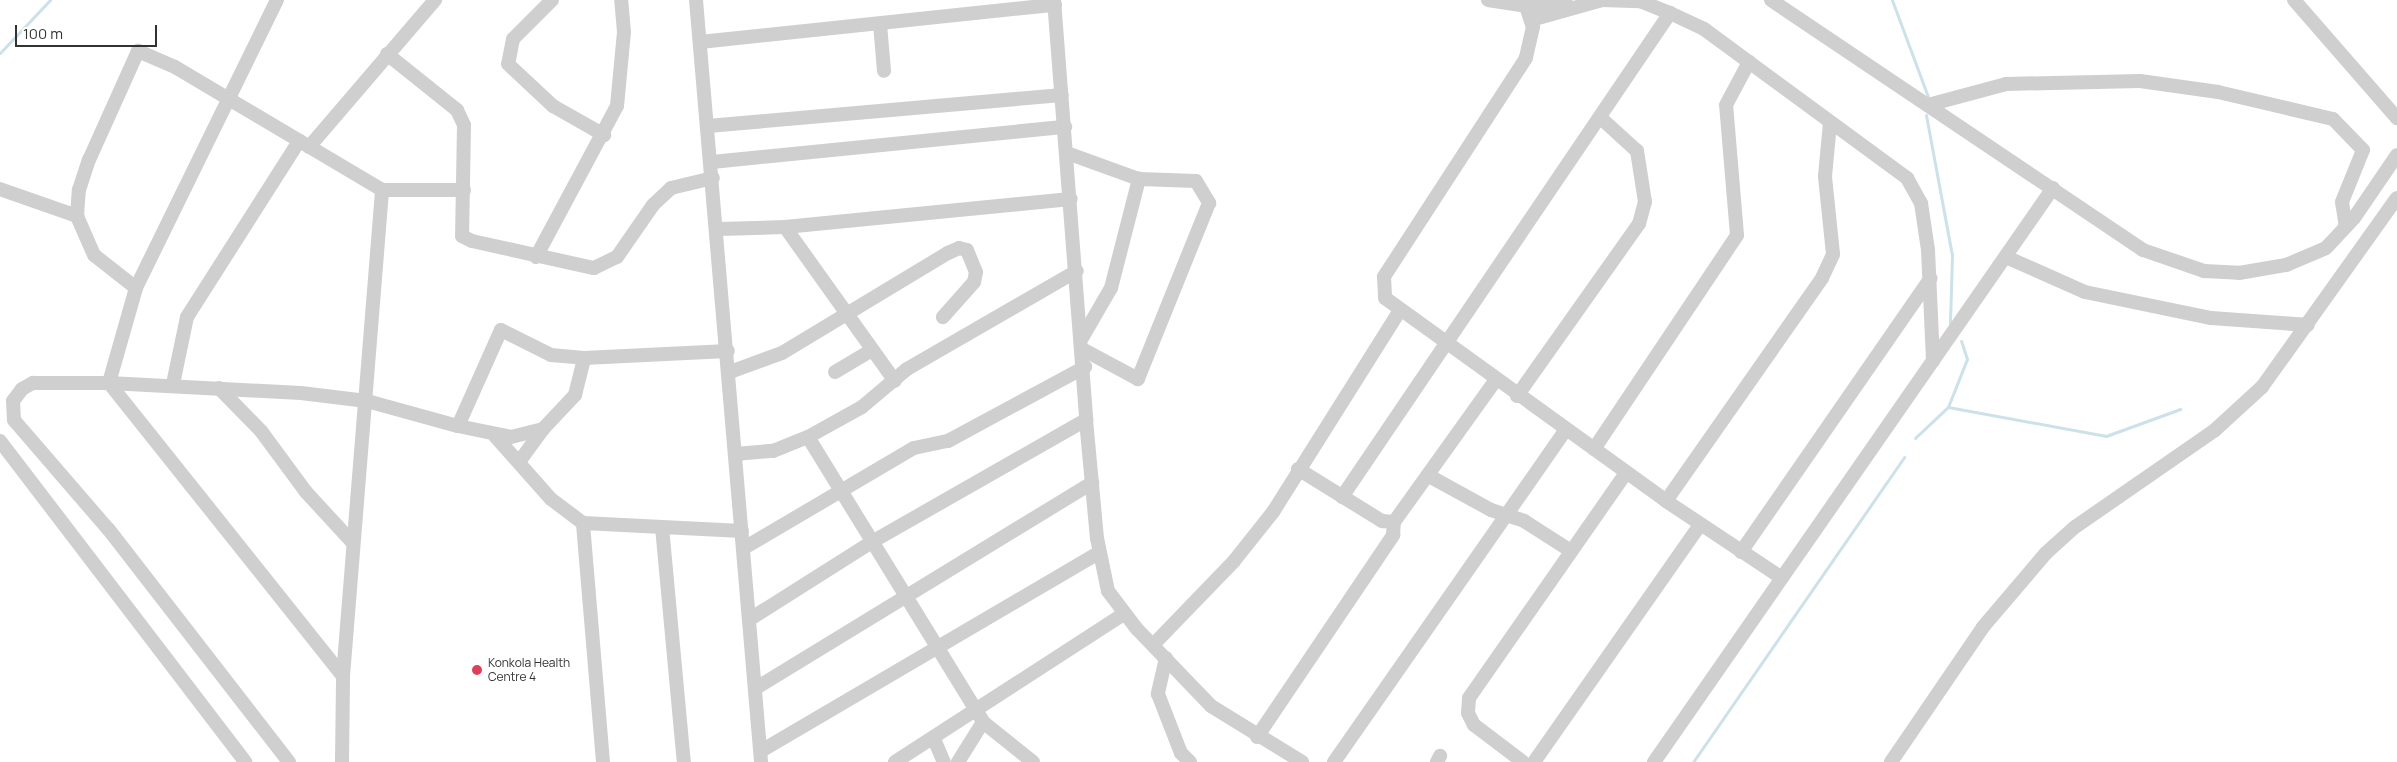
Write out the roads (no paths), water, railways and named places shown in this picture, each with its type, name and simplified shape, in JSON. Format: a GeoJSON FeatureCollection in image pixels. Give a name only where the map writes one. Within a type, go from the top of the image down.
{"type":"FeatureCollection","features":[{"type":"Feature","properties":{"kind":"street"},"geometry":{"type":"LineString","coordinates":[[110,383],[136,288],[230,100],[277,0]]}},
{"type":"Feature","properties":{"kind":"street"},"geometry":{"type":"LineString","coordinates":[[173,384],[186,317],[304,144],[435,0]]}},
{"type":"Feature","properties":{"kind":"street"},"geometry":{"type":"LineString","coordinates":[[552,0],[513,39],[508,64],[553,106],[604,135]]}},
{"type":"Feature","properties":{"kind":"street"},"geometry":{"type":"LineString","coordinates":[[536,258],[604,135],[616,106],[621,74],[621,0]]}},
{"type":"Feature","properties":{"kind":"street"},"geometry":{"type":"LineString","coordinates":[[696,0],[719,229],[761,757],[1077,562],[1099,553]]}},
{"type":"Feature","properties":{"kind":"street"},"geometry":{"type":"LineString","coordinates":[[1488,0],[1526,6],[1566,0]]}},
{"type":"Feature","properties":{"kind":"street"},"geometry":{"type":"LineString","coordinates":[[1531,20],[1602,0],[1640,1],[1670,13],[1704,29],[1907,178],[1915,188],[1921,204],[1930,278],[1933,361]]}},
{"type":"Feature","properties":{"kind":"street"},"geometry":{"type":"LineString","coordinates":[[1771,0],[2143,250],[2204,271],[2239,273],[2286,265],[2326,248],[2346,226],[2397,155]]}},
{"type":"Feature","properties":{"kind":"street"},"geometry":{"type":"LineString","coordinates":[[2294,0],[2397,118]]}},
{"type":"Feature","properties":{"kind":"street"},"geometry":{"type":"LineString","coordinates":[[700,42],[880,24],[1054,3],[1085,367],[1086,420],[1099,553],[1108,590],[1124,614],[1211,706],[1256,738],[1302,762]]}},
{"type":"Feature","properties":{"kind":"street"},"geometry":{"type":"LineString","coordinates":[[1526,6],[1531,20],[1526,58],[1384,276],[1385,298],[1399,312],[1495,381],[1700,525],[1782,578]]}},
{"type":"Feature","properties":{"kind":"street"},"geometry":{"type":"LineString","coordinates":[[1342,497],[1444,344],[1602,119],[1670,13]]}},
{"type":"Feature","properties":{"kind":"street"},"geometry":{"type":"LineString","coordinates":[[880,24],[884,71]]}},
{"type":"Feature","properties":{"kind":"street"},"geometry":{"type":"LineString","coordinates":[[136,288],[94,255],[77,216],[79,190],[89,160],[138,51],[230,100],[382,190],[464,190]]}},
{"type":"Feature","properties":{"kind":"street"},"geometry":{"type":"LineString","coordinates":[[387,54],[457,110],[464,126],[462,236],[536,258],[580,268],[606,265],[617,257],[661,196],[681,183],[713,178]]}},
{"type":"Feature","properties":{"kind":"street"},"geometry":{"type":"LineString","coordinates":[[1594,449],[1737,235],[1726,105],[1748,62]]}},
{"type":"Feature","properties":{"kind":"street"},"geometry":{"type":"LineString","coordinates":[[1928,105],[2006,84],[2140,81],[2218,92],[2333,119],[2363,150],[2342,202],[2346,226]]}},
{"type":"Feature","properties":{"kind":"street"},"geometry":{"type":"LineString","coordinates":[[708,126],[1062,94]]}},
{"type":"Feature","properties":{"kind":"street"},"geometry":{"type":"LineString","coordinates":[[1517,396],[1638,224],[1645,202],[1637,151],[1602,119]]}},
{"type":"Feature","properties":{"kind":"street"},"geometry":{"type":"LineString","coordinates":[[1666,501],[1822,278],[1833,254],[1825,176],[1830,123]]}},
{"type":"Feature","properties":{"kind":"street"},"geometry":{"type":"LineString","coordinates":[[712,162],[1065,127]]}},
{"type":"Feature","properties":{"kind":"street"},"geometry":{"type":"LineString","coordinates":[[1067,153],[1139,179],[1196,182],[1205,191],[1206,212],[1138,379],[1083,344]]}},
{"type":"Feature","properties":{"kind":"street"},"geometry":{"type":"LineString","coordinates":[[1083,344],[1111,288],[1139,179]]}},
{"type":"Feature","properties":{"kind":"street"},"geometry":{"type":"LineString","coordinates":[[1654,762],[2053,188]]}},
{"type":"Feature","properties":{"kind":"street"},"geometry":{"type":"LineString","coordinates":[[0,189],[77,216]]}},
{"type":"Feature","properties":{"kind":"street"},"geometry":{"type":"LineString","coordinates":[[342,762],[343,676],[367,400],[382,190]]}},
{"type":"Feature","properties":{"kind":"street"},"geometry":{"type":"LineString","coordinates":[[1891,762],[1983,627],[2024,576],[2075,528],[2215,430],[2262,387],[2397,198]]}},
{"type":"Feature","properties":{"kind":"street"},"geometry":{"type":"LineString","coordinates":[[719,229],[785,227],[1071,199]]}},
{"type":"Feature","properties":{"kind":"street"},"geometry":{"type":"LineString","coordinates":[[785,227],[894,381]]}},
{"type":"Feature","properties":{"kind":"street"},"geometry":{"type":"LineString","coordinates":[[730,372],[782,353],[847,316],[948,253],[959,248],[967,250],[976,272],[974,282],[943,317]]}},
{"type":"Feature","properties":{"kind":"street"},"geometry":{"type":"LineString","coordinates":[[2006,257],[2085,292],[2212,318],[2308,325]]}},
{"type":"Feature","properties":{"kind":"street"},"geometry":{"type":"LineString","coordinates":[[736,454],[773,451],[808,437],[862,407],[907,369],[1077,271]]}},
{"type":"Feature","properties":{"kind":"street"},"geometry":{"type":"LineString","coordinates":[[1741,552],[1930,278]]}},
{"type":"Feature","properties":{"kind":"street"},"geometry":{"type":"LineString","coordinates":[[1153,645],[1254,537],[1399,312]]}},
{"type":"Feature","properties":{"kind":"street"},"geometry":{"type":"LineString","coordinates":[[458,426],[501,330],[544,354],[584,358],[728,351]]}},
{"type":"Feature","properties":{"kind":"street"},"geometry":{"type":"LineString","coordinates":[[835,372],[872,350]]}},
{"type":"Feature","properties":{"kind":"street"},"geometry":{"type":"LineString","coordinates":[[519,462],[543,429],[576,395],[584,358]]}},
{"type":"Feature","properties":{"kind":"street"},"geometry":{"type":"LineString","coordinates":[[744,548],[914,448],[948,442],[1085,367]]}},
{"type":"Feature","properties":{"kind":"street"},"geometry":{"type":"LineString","coordinates":[[1256,738],[1393,535],[1394,522],[1429,476],[1495,381]]}},
{"type":"Feature","properties":{"kind":"street"},"geometry":{"type":"LineString","coordinates":[[289,762],[108,529],[11,413],[22,389],[33,383],[173,384],[367,400],[495,436],[525,435],[543,429]]}},
{"type":"Feature","properties":{"kind":"street"},"geometry":{"type":"LineString","coordinates":[[110,383],[343,676]]}},
{"type":"Feature","properties":{"kind":"street"},"geometry":{"type":"LineString","coordinates":[[219,388],[261,431],[306,492],[354,543]]}},
{"type":"Feature","properties":{"kind":"street"},"geometry":{"type":"LineString","coordinates":[[750,619],[870,543],[1086,420]]}},
{"type":"Feature","properties":{"kind":"street"},"geometry":{"type":"LineString","coordinates":[[1334,762],[1566,430]]}},
{"type":"Feature","properties":{"kind":"street"},"geometry":{"type":"LineString","coordinates":[[495,436],[551,499],[583,523],[742,531]]}},
{"type":"Feature","properties":{"kind":"street"},"geometry":{"type":"LineString","coordinates":[[808,437],[842,492],[870,543],[979,717],[1033,762]]}},
{"type":"Feature","properties":{"kind":"street"},"geometry":{"type":"LineString","coordinates":[[0,441],[245,762]]}},
{"type":"Feature","properties":{"kind":"street"},"geometry":{"type":"LineString","coordinates":[[1298,469],[1382,521],[1394,522]]}},
{"type":"Feature","properties":{"kind":"street"},"geometry":{"type":"LineString","coordinates":[[1523,762],[1474,724],[1468,713],[1469,698],[1626,473]]}},
{"type":"Feature","properties":{"kind":"street"},"geometry":{"type":"LineString","coordinates":[[1429,476],[1507,516],[1524,520],[1571,551]]}},
{"type":"Feature","properties":{"kind":"street"},"geometry":{"type":"LineString","coordinates":[[756,688],[1092,483]]}},
{"type":"Feature","properties":{"kind":"street"},"geometry":{"type":"LineString","coordinates":[[583,523],[603,762]]}},
{"type":"Feature","properties":{"kind":"street"},"geometry":{"type":"LineString","coordinates":[[1534,762],[1700,525]]}},
{"type":"Feature","properties":{"kind":"street"},"geometry":{"type":"LineString","coordinates":[[662,526],[684,762]]}},
{"type":"Feature","properties":{"kind":"street"},"geometry":{"type":"LineString","coordinates":[[895,762],[934,738],[979,717],[1124,614]]}},
{"type":"Feature","properties":{"kind":"street"},"geometry":{"type":"LineString","coordinates":[[1166,658],[1158,694],[1181,753],[1190,762]]}},
{"type":"Feature","properties":{"kind":"street"},"geometry":{"type":"LineString","coordinates":[[958,762],[979,717]]}},
{"type":"Feature","properties":{"kind":"street"},"geometry":{"type":"LineString","coordinates":[[934,738],[944,762]]}},
{"type":"Feature","properties":{"kind":"waterway"},"geometry":{"type":"LineString","coordinates":[[0,53],[50,0]]}},
{"type":"Feature","properties":{"kind":"waterway"},"geometry":{"type":"LineString","coordinates":[[1892,0],[1928,97]]}},
{"type":"Feature","properties":{"kind":"waterway"},"geometry":{"type":"LineString","coordinates":[[1926,115],[1952,255],[1950,323]]}},
{"type":"Feature","properties":{"kind":"waterway"},"geometry":{"type":"LineString","coordinates":[[1948,407],[1967,359],[1961,341]]}},
{"type":"Feature","properties":{"kind":"waterway"},"geometry":{"type":"LineString","coordinates":[[1915,438],[1948,407],[2106,436],[2180,409]]}},
{"type":"Feature","properties":{"kind":"waterway"},"geometry":{"type":"LineString","coordinates":[[1693,762],[1904,457]]}},
{"type":"Feature","properties":{"kind":"place","name":"Konkola Health Centre 4"},"geometry":{"type":"Point","coordinates":[477,670]}}]}
